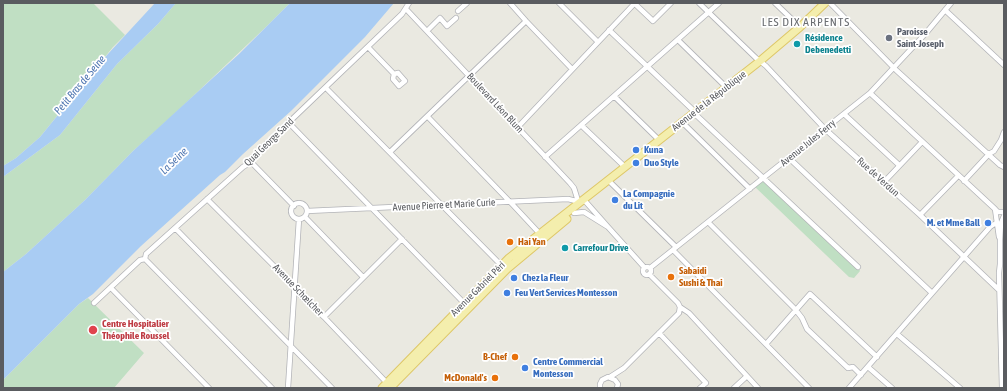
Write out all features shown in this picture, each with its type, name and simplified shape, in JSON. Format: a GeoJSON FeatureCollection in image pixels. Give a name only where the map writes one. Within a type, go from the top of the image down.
{"type":"FeatureCollection","features":[{"type":"Feature","properties":{"kind":"main road","name":"Avenue de la République"},"geometry":{"type":"LineString","coordinates":[[581,201],[760,60],[800,27],[825,3]]}},
{"type":"Feature","properties":{"kind":"main road","name":"Avenue Gabriel Péri"},"geometry":{"type":"LineString","coordinates":[[386,386],[507,269],[574,213],[581,201]]}},
{"type":"Feature","properties":{"kind":"main road","name":"Avenue Gabriel Péri"},"geometry":{"type":"LineString","coordinates":[[386,386],[501,265],[581,201]]}},
{"type":"Feature","properties":{"kind":"street","name":"Quai George Sand"},"geometry":{"type":"LineString","coordinates":[[94,303],[140,260],[145,259],[146,254],[207,199],[243,167],[251,162],[252,158],[368,47],[406,9],[409,3]]}},
{"type":"Feature","properties":{"kind":"street"},"geometry":{"type":"LineString","coordinates":[[458,11],[467,3]]}},
{"type":"Feature","properties":{"kind":"street"},"geometry":{"type":"LineString","coordinates":[[510,3],[572,69]]}},
{"type":"Feature","properties":{"kind":"street"},"geometry":{"type":"LineString","coordinates":[[559,3],[598,42]]}},
{"type":"Feature","properties":{"kind":"street"},"geometry":{"type":"LineString","coordinates":[[517,128],[635,3],[653,21],[671,3]]}},
{"type":"Feature","properties":{"kind":"street","name":"Rue de Verdun"},"geometry":{"type":"LineString","coordinates":[[699,3],[760,60],[825,129],[920,215],[999,290]]}},
{"type":"Feature","properties":{"kind":"street"},"geometry":{"type":"LineString","coordinates":[[545,157],[719,3]]}},
{"type":"Feature","properties":{"kind":"street"},"geometry":{"type":"LineString","coordinates":[[775,3],[800,27]]}},
{"type":"Feature","properties":{"kind":"street"},"geometry":{"type":"LineString","coordinates":[[830,3],[894,67],[1000,165],[1004,167]]}},
{"type":"Feature","properties":{"kind":"street","name":"Avenue Jules Ferry"},"geometry":{"type":"LineString","coordinates":[[650,271],[675,248],[870,93],[926,33],[951,3]]}},
{"type":"Feature","properties":{"kind":"street","name":"Boulevard Léon Blum"},"geometry":{"type":"LineString","coordinates":[[406,9],[574,188],[581,201]]}},
{"type":"Feature","properties":{"kind":"street"},"geometry":{"type":"LineString","coordinates":[[945,10],[1004,65]]}},
{"type":"Feature","properties":{"kind":"street"},"geometry":{"type":"LineString","coordinates":[[427,31],[440,18],[447,26],[456,18]]}},
{"type":"Feature","properties":{"kind":"street"},"geometry":{"type":"LineString","coordinates":[[390,152],[526,21]]}},
{"type":"Feature","properties":{"kind":"street"},"geometry":{"type":"LineString","coordinates":[[608,30],[763,179],[858,267]]}},
{"type":"Feature","properties":{"kind":"street"},"geometry":{"type":"LineString","coordinates":[[678,40],[726,87]]}},
{"type":"Feature","properties":{"kind":"street"},"geometry":{"type":"LineString","coordinates":[[368,47],[394,74]]}},
{"type":"Feature","properties":{"kind":"street"},"geometry":{"type":"LineString","coordinates":[[326,88],[501,265]]}},
{"type":"Feature","properties":{"kind":"street"},"geometry":{"type":"LineString","coordinates":[[870,93],[998,212],[1004,212]]}},
{"type":"Feature","properties":{"kind":"street"},"geometry":{"type":"LineString","coordinates":[[614,96],[659,140]]}},
{"type":"Feature","properties":{"kind":"street"},"geometry":{"type":"LineString","coordinates":[[844,114],[899,165]]}},
{"type":"Feature","properties":{"kind":"street"},"geometry":{"type":"LineString","coordinates":[[428,117],[540,234]]}},
{"type":"Feature","properties":{"kind":"street"},"geometry":{"type":"LineString","coordinates":[[682,122],[750,189]]}},
{"type":"Feature","properties":{"kind":"street"},"geometry":{"type":"LineString","coordinates":[[289,123],[464,303]]}},
{"type":"Feature","properties":{"kind":"street"},"geometry":{"type":"LineString","coordinates":[[581,125],[625,167]]}},
{"type":"Feature","properties":{"kind":"street"},"geometry":{"type":"LineString","coordinates":[[964,181],[989,154],[994,151],[1004,132]]}},
{"type":"Feature","properties":{"kind":"street"},"geometry":{"type":"LineString","coordinates":[[884,182],[922,142]]}},
{"type":"Feature","properties":{"kind":"street"},"geometry":{"type":"LineString","coordinates":[[789,158],[932,293]]}},
{"type":"Feature","properties":{"kind":"street"},"geometry":{"type":"LineString","coordinates":[[251,162],[294,206]]}},
{"type":"Feature","properties":{"kind":"street"},"geometry":{"type":"LineString","coordinates":[[920,215],[958,176]]}},
{"type":"Feature","properties":{"kind":"street"},"geometry":{"type":"LineString","coordinates":[[608,180],[809,388]]}},
{"type":"Feature","properties":{"kind":"street"},"geometry":{"type":"LineString","coordinates":[[568,199],[572,195],[574,188]]}},
{"type":"Feature","properties":{"kind":"street","name":"Avenue Schœlcher"},"geometry":{"type":"LineString","coordinates":[[207,199],[295,287],[300,295],[324,317],[386,386]]}},
{"type":"Feature","properties":{"kind":"street","name":"Avenue Pierre et Marie Curie"},"geometry":{"type":"LineString","coordinates":[[307,211],[373,209],[510,201],[568,199],[581,201]]}},
{"type":"Feature","properties":{"kind":"street"},"geometry":{"type":"LineString","coordinates":[[581,201],[608,227],[644,267],[647,267],[680,307],[689,313],[758,388]]}},
{"type":"Feature","properties":{"kind":"street"},"geometry":{"type":"LineString","coordinates":[[294,206],[303,204],[307,211],[305,217]]}},
{"type":"Feature","properties":{"kind":"street"},"geometry":{"type":"LineString","coordinates":[[294,206],[292,214],[294,217],[298,219],[305,217]]}},
{"type":"Feature","properties":{"kind":"street"},"geometry":{"type":"LineString","coordinates":[[995,209],[1001,225]]}},
{"type":"Feature","properties":{"kind":"street"},"geometry":{"type":"LineString","coordinates":[[574,213],[584,212],[608,227]]}},
{"type":"Feature","properties":{"kind":"street"},"geometry":{"type":"LineString","coordinates":[[1002,388],[1002,316],[999,273],[1002,265],[1000,240],[1001,225],[1004,216]]}},
{"type":"Feature","properties":{"kind":"street"},"geometry":{"type":"LineString","coordinates":[[305,217],[363,277]]}},
{"type":"Feature","properties":{"kind":"street"},"geometry":{"type":"LineString","coordinates":[[288,388],[298,219]]}},
{"type":"Feature","properties":{"kind":"street"},"geometry":{"type":"LineString","coordinates":[[708,222],[795,310],[802,318],[807,329],[848,368],[853,367],[861,375]]}},
{"type":"Feature","properties":{"kind":"street"},"geometry":{"type":"LineString","coordinates":[[849,388],[990,227],[1001,225]]}},
{"type":"Feature","properties":{"kind":"street"},"geometry":{"type":"LineString","coordinates":[[175,228],[332,388]]}},
{"type":"Feature","properties":{"kind":"street"},"geometry":{"type":"LineString","coordinates":[[324,317],[402,239]]}},
{"type":"Feature","properties":{"kind":"street"},"geometry":{"type":"LineString","coordinates":[[145,259],[272,388]]}},
{"type":"Feature","properties":{"kind":"street"},"geometry":{"type":"LineString","coordinates":[[111,288],[209,388]]}},
{"type":"Feature","properties":{"kind":"street"},"geometry":{"type":"LineString","coordinates":[[766,344],[810,294],[877,357]]}},
{"type":"Feature","properties":{"kind":"street"},"geometry":{"type":"LineString","coordinates":[[600,388],[602,380],[624,368],[679,313],[680,307]]}},
{"type":"Feature","properties":{"kind":"street"},"geometry":{"type":"LineString","coordinates":[[660,333],[706,383],[700,388]]}},
{"type":"Feature","properties":{"kind":"street"},"geometry":{"type":"LineString","coordinates":[[897,334],[960,388]]}},
{"type":"Feature","properties":{"kind":"street"},"geometry":{"type":"LineString","coordinates":[[868,367],[892,388]]}},
{"type":"Feature","properties":{"kind":"street"},"geometry":{"type":"LineString","coordinates":[[617,386],[624,368]]}},
{"type":"Feature","properties":{"kind":"street"},"geometry":{"type":"LineString","coordinates":[[734,388],[747,376]]}},
{"type":"Feature","properties":{"kind":"street"},"geometry":{"type":"LineString","coordinates":[[610,377],[617,386]]}},
{"type":"Feature","properties":{"kind":"green space"},"geometry":{"type":"Polygon","coordinates":[[[3,3],[93,3],[125,35],[113,47],[40,137],[16,158],[3,166],[3,3]]]}},
{"type":"Feature","properties":{"kind":"green space"},"geometry":{"type":"Polygon","coordinates":[[[176,3],[290,3],[169,119],[133,151],[85,200],[26,254],[3,272],[3,177],[60,135],[117,64],[158,24],[176,3]]]}},
{"type":"Feature","properties":{"kind":"green space"},"geometry":{"type":"Polygon","coordinates":[[[763,179],[858,267],[860,271],[854,278],[849,277],[754,186],[763,179]]]}},
{"type":"Feature","properties":{"kind":"green space","name":"Centre Hospitalier Théophile Roussel"},"geometry":{"type":"Polygon","coordinates":[[[88,298],[144,353],[114,388],[3,388],[3,380],[79,304],[88,298]]]}},
{"type":"Feature","properties":{"kind":"water"},"geometry":{"type":"Polygon","coordinates":[[[155,3],[176,3],[158,24],[117,64],[60,135],[3,177],[3,166],[16,158],[40,137],[107,55],[155,3]]]}},
{"type":"Feature","properties":{"kind":"water","name":"La Seine"},"geometry":{"type":"Polygon","coordinates":[[[290,3],[394,3],[365,37],[291,111],[141,246],[93,294],[79,304],[3,380],[3,272],[26,254],[85,200],[133,151],[239,54],[290,3]]]}},
{"type":"Feature","properties":{"kind":"place","name":"Paroisse Saint-Joseph"},"geometry":{"type":"Point","coordinates":[889,38]}},
{"type":"Feature","properties":{"kind":"place","name":"Résidence Debenedetti"},"geometry":{"type":"Point","coordinates":[797,44]}},
{"type":"Feature","properties":{"kind":"place","name":"Kuna"},"geometry":{"type":"Point","coordinates":[636,150]}},
{"type":"Feature","properties":{"kind":"place","name":"Duo Style"},"geometry":{"type":"Point","coordinates":[636,163]}},
{"type":"Feature","properties":{"kind":"place","name":"La Compagnie du Lit"},"geometry":{"type":"Point","coordinates":[615,200]}},
{"type":"Feature","properties":{"kind":"place","name":"M. et Mme Ball"},"geometry":{"type":"Point","coordinates":[988,223]}},
{"type":"Feature","properties":{"kind":"place","name":"Hai Yan"},"geometry":{"type":"Point","coordinates":[510,242]}},
{"type":"Feature","properties":{"kind":"place","name":"Carrefour Drive"},"geometry":{"type":"Point","coordinates":[565,248]}},
{"type":"Feature","properties":{"kind":"place","name":"Sabaidi Sushi & Thai"},"geometry":{"type":"Point","coordinates":[671,277]}},
{"type":"Feature","properties":{"kind":"place","name":"Chez la Fleur"},"geometry":{"type":"Point","coordinates":[514,278]}},
{"type":"Feature","properties":{"kind":"place","name":"Feu Vert Services Montesson"},"geometry":{"type":"Point","coordinates":[507,293]}},
{"type":"Feature","properties":{"kind":"place","name":"Centre Hospitalier Théophile Roussel"},"geometry":{"type":"Point","coordinates":[93,330]}},
{"type":"Feature","properties":{"kind":"place","name":"B-Chef"},"geometry":{"type":"Point","coordinates":[515,357]}},
{"type":"Feature","properties":{"kind":"place","name":"Centre Commercial Montesson"},"geometry":{"type":"Point","coordinates":[525,368]}},
{"type":"Feature","properties":{"kind":"place","name":"McDonald's"},"geometry":{"type":"Point","coordinates":[495,378]}},
{"type":"Feature","properties":{"kind":"district","name":"LES DIX ARPENTS"},"geometry":{"type":"Point","coordinates":[806,22]}},
{"type":"Feature","properties":{"kind":"water label","name":"Petit Bras de Seine"},"geometry":{"type":"Point","coordinates":[80,85]}}]}
